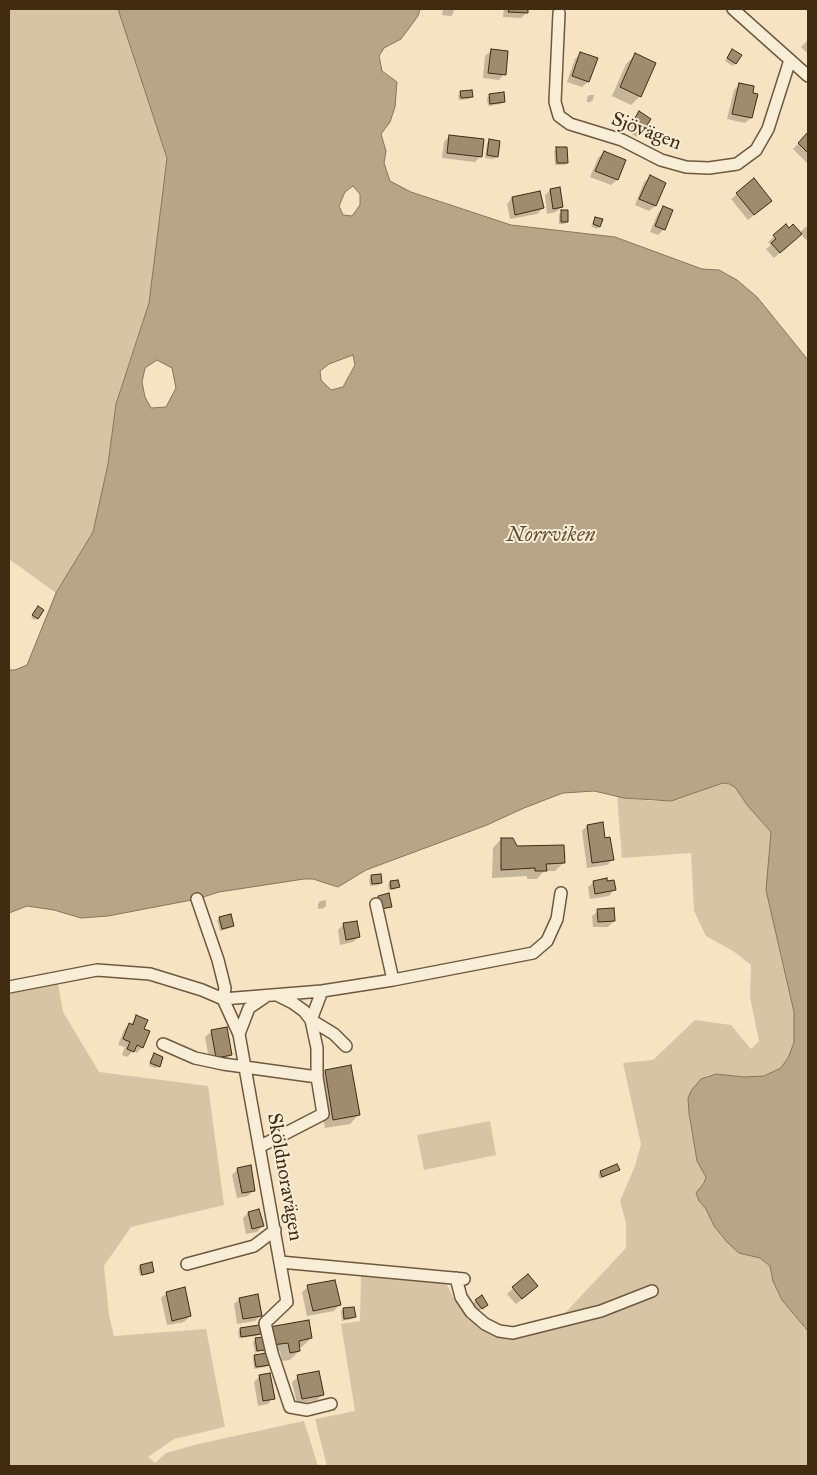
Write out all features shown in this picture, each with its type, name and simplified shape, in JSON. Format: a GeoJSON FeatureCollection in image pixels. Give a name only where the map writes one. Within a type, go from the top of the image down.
{"type":"FeatureCollection","features":[{"type":"Feature","properties":{"kind":"street"},"geometry":{"type":"LineString","coordinates":[[733,9],[808,76]]}},
{"type":"Feature","properties":{"kind":"street","name":"Sjövägen"},"geometry":{"type":"LineString","coordinates":[[558,13],[555,102],[559,116],[570,124],[622,140],[661,160],[686,167],[709,168],[737,164],[756,150],[768,129],[790,60]]}},
{"type":"Feature","properties":{"kind":"street"},"geometry":{"type":"LineString","coordinates":[[9,987],[97,970],[150,974],[202,990],[223,999],[278,996],[393,980],[532,953],[547,941],[557,919],[561,893]]}},
{"type":"Feature","properties":{"kind":"street"},"geometry":{"type":"LineString","coordinates":[[197,899],[218,960],[225,988],[223,999]]}},
{"type":"Feature","properties":{"kind":"street"},"geometry":{"type":"LineString","coordinates":[[376,904],[393,980]]}},
{"type":"Feature","properties":{"kind":"street"},"geometry":{"type":"LineString","coordinates":[[259,1146],[323,1114],[317,1077],[317,1048],[311,1020],[322,991]]}},
{"type":"Feature","properties":{"kind":"street"},"geometry":{"type":"LineString","coordinates":[[278,996],[293,1003],[311,1020],[334,1034],[346,1046]]}},
{"type":"Feature","properties":{"kind":"street"},"geometry":{"type":"LineString","coordinates":[[239,1034],[249,1008],[265,997]]}},
{"type":"Feature","properties":{"kind":"street","name":"Sköldnoravägen"},"geometry":{"type":"LineString","coordinates":[[223,999],[239,1034],[280,1262],[460,1279],[461,1297],[471,1312],[485,1324],[499,1332],[513,1332],[602,1311],[652,1291]]}},
{"type":"Feature","properties":{"kind":"street"},"geometry":{"type":"LineString","coordinates":[[163,1044],[195,1058],[317,1077]]}},
{"type":"Feature","properties":{"kind":"street"},"geometry":{"type":"LineString","coordinates":[[188,1264],[254,1246],[275,1230]]}},
{"type":"Feature","properties":{"kind":"street"},"geometry":{"type":"LineString","coordinates":[[280,1262],[287,1302],[265,1323],[272,1353],[290,1407],[307,1410],[331,1404]]}},
{"type":"Feature","properties":{"kind":"shaded area"},"geometry":{"type":"Polygon","coordinates":[[[9,9],[118,9],[167,158],[149,303],[116,404],[108,464],[93,532],[56,593],[9,559],[9,9]]]}},
{"type":"Feature","properties":{"kind":"shaded area"},"geometry":{"type":"Polygon","coordinates":[[[723,783],[735,787],[747,805],[771,832],[766,890],[794,1012],[794,1042],[789,1056],[781,1068],[764,1076],[744,1077],[716,1074],[707,1076],[688,1098],[697,1161],[706,1177],[704,1183],[699,1188],[699,1201],[706,1209],[714,1226],[739,1253],[760,1258],[770,1266],[773,1281],[782,1300],[808,1331],[808,1466],[327,1466],[315,1419],[355,1411],[341,1324],[360,1321],[361,1275],[445,1281],[453,1297],[466,1314],[499,1335],[553,1326],[626,1248],[626,1223],[620,1201],[635,1166],[641,1144],[623,1063],[653,1060],[695,1020],[731,1025],[751,1049],[759,1041],[750,997],[751,965],[733,951],[706,936],[694,911],[691,853],[622,858],[617,796],[651,801],[671,801],[723,783]]]}},
{"type":"Feature","properties":{"kind":"shaded area"},"geometry":{"type":"Polygon","coordinates":[[[58,984],[63,1012],[99,1072],[208,1086],[224,1205],[131,1227],[104,1266],[109,1315],[114,1336],[206,1329],[225,1427],[174,1439],[148,1457],[155,1463],[166,1453],[198,1444],[304,1421],[318,1466],[9,1466],[9,994],[58,984]]]}},
{"type":"Feature","properties":{"kind":"shaded area"},"geometry":{"type":"Polygon","coordinates":[[[490,1121],[496,1155],[424,1170],[417,1135],[490,1121]]]}},
{"type":"Feature","properties":{"kind":"water","name":"Norrviken"},"geometry":{"type":"Polygon","coordinates":[[[118,9],[420,9],[418,16],[401,39],[384,48],[379,56],[382,71],[397,82],[395,107],[390,122],[381,134],[386,151],[384,163],[390,181],[411,192],[511,225],[615,237],[702,269],[719,270],[737,280],[757,297],[808,360],[808,1331],[782,1300],[773,1281],[770,1266],[760,1258],[739,1253],[728,1243],[714,1226],[696,1193],[706,1177],[697,1161],[689,1113],[688,1098],[691,1091],[701,1079],[716,1074],[744,1077],[764,1076],[781,1068],[789,1056],[794,1042],[794,1012],[766,890],[771,832],[747,805],[735,787],[723,783],[671,801],[624,798],[594,791],[563,793],[487,825],[366,870],[338,887],[313,879],[304,879],[219,892],[197,899],[108,916],[81,918],[54,910],[27,906],[9,913],[9,670],[15,670],[27,665],[56,593],[93,532],[108,464],[116,404],[149,303],[167,158],[118,9]],[[353,186],[345,192],[339,206],[343,215],[352,216],[360,205],[360,194],[353,186]],[[353,355],[329,364],[320,371],[321,380],[331,390],[343,387],[355,365],[353,355]],[[157,360],[145,368],[142,382],[145,397],[151,408],[166,407],[176,388],[172,368],[157,360]]]}},
{"type":"Feature","properties":{"kind":"building"},"geometry":{"type":"Polygon","coordinates":[[[509,9],[528,9],[528,13],[508,12],[509,9]]]}},
{"type":"Feature","properties":{"kind":"building"},"geometry":{"type":"Polygon","coordinates":[[[491,49],[508,51],[506,75],[488,73],[491,49]]]}},
{"type":"Feature","properties":{"kind":"building"},"geometry":{"type":"Polygon","coordinates":[[[732,49],[742,55],[736,64],[727,58],[732,49]]]}},
{"type":"Feature","properties":{"kind":"building"},"geometry":{"type":"Polygon","coordinates":[[[580,52],[598,58],[589,82],[572,76],[580,52]]]}},
{"type":"Feature","properties":{"kind":"building"},"geometry":{"type":"Polygon","coordinates":[[[635,53],[656,63],[641,97],[620,87],[635,53]]]}},
{"type":"Feature","properties":{"kind":"building"},"geometry":{"type":"Polygon","coordinates":[[[739,83],[754,86],[753,93],[758,94],[752,118],[732,114],[739,83]]]}},
{"type":"Feature","properties":{"kind":"building"},"geometry":{"type":"Polygon","coordinates":[[[472,90],[473,97],[461,98],[460,91],[472,90]]]}},
{"type":"Feature","properties":{"kind":"building"},"geometry":{"type":"Polygon","coordinates":[[[504,92],[505,102],[490,104],[489,94],[504,92]]]}},
{"type":"Feature","properties":{"kind":"building"},"geometry":{"type":"Polygon","coordinates":[[[639,111],[651,119],[643,132],[631,125],[639,111]]]}},
{"type":"Feature","properties":{"kind":"building"},"geometry":{"type":"Polygon","coordinates":[[[808,132],[808,153],[798,143],[808,132]]]}},
{"type":"Feature","properties":{"kind":"building"},"geometry":{"type":"Polygon","coordinates":[[[449,135],[484,139],[482,157],[447,153],[449,135]]]}},
{"type":"Feature","properties":{"kind":"building"},"geometry":{"type":"Polygon","coordinates":[[[489,139],[500,141],[498,157],[487,155],[489,139]]]}},
{"type":"Feature","properties":{"kind":"building"},"geometry":{"type":"Polygon","coordinates":[[[556,147],[567,147],[568,163],[557,163],[556,147]]]}},
{"type":"Feature","properties":{"kind":"building"},"geometry":{"type":"Polygon","coordinates":[[[604,151],[626,160],[618,180],[595,171],[604,151]]]}},
{"type":"Feature","properties":{"kind":"building"},"geometry":{"type":"Polygon","coordinates":[[[650,175],[666,183],[656,206],[639,199],[650,175]]]}},
{"type":"Feature","properties":{"kind":"building"},"geometry":{"type":"Polygon","coordinates":[[[754,178],[772,201],[754,215],[736,193],[754,178]]]}},
{"type":"Feature","properties":{"kind":"building"},"geometry":{"type":"Polygon","coordinates":[[[560,187],[563,207],[553,209],[550,189],[560,187]]]}},
{"type":"Feature","properties":{"kind":"building"},"geometry":{"type":"Polygon","coordinates":[[[540,191],[544,208],[515,215],[512,197],[540,191]]]}},
{"type":"Feature","properties":{"kind":"building"},"geometry":{"type":"Polygon","coordinates":[[[663,206],[673,210],[665,230],[655,226],[663,206]]]}},
{"type":"Feature","properties":{"kind":"building"},"geometry":{"type":"Polygon","coordinates":[[[561,210],[568,210],[568,222],[561,222],[561,210]]]}},
{"type":"Feature","properties":{"kind":"building"},"geometry":{"type":"Polygon","coordinates":[[[595,217],[603,219],[600,227],[593,224],[595,217]]]}},
{"type":"Feature","properties":{"kind":"building"},"geometry":{"type":"Polygon","coordinates":[[[786,224],[789,228],[793,224],[802,234],[780,253],[771,243],[776,239],[773,235],[786,224]]]}},
{"type":"Feature","properties":{"kind":"building"},"geometry":{"type":"Polygon","coordinates":[[[38,606],[44,610],[38,619],[32,615],[38,606]]]}},
{"type":"Feature","properties":{"kind":"building"},"geometry":{"type":"Polygon","coordinates":[[[603,822],[605,838],[610,837],[614,860],[592,863],[587,825],[603,822]]]}},
{"type":"Feature","properties":{"kind":"building"},"geometry":{"type":"Polygon","coordinates":[[[501,838],[513,838],[517,846],[564,845],[565,863],[546,864],[547,871],[535,871],[535,868],[501,870],[501,838]]]}},
{"type":"Feature","properties":{"kind":"building"},"geometry":{"type":"Polygon","coordinates":[[[381,874],[382,883],[372,884],[371,875],[381,874]]]}},
{"type":"Feature","properties":{"kind":"building"},"geometry":{"type":"Polygon","coordinates":[[[607,878],[607,881],[614,880],[616,890],[595,894],[593,881],[607,878]]]}},
{"type":"Feature","properties":{"kind":"building"},"geometry":{"type":"Polygon","coordinates":[[[398,880],[400,887],[391,889],[390,881],[398,880]]]}},
{"type":"Feature","properties":{"kind":"building"},"geometry":{"type":"Polygon","coordinates":[[[389,893],[392,907],[381,909],[378,896],[389,893]]]}},
{"type":"Feature","properties":{"kind":"building"},"geometry":{"type":"Polygon","coordinates":[[[614,908],[615,921],[598,922],[597,909],[614,908]]]}},
{"type":"Feature","properties":{"kind":"building"},"geometry":{"type":"Polygon","coordinates":[[[231,914],[234,926],[222,929],[219,917],[231,914]]]}},
{"type":"Feature","properties":{"kind":"building"},"geometry":{"type":"Polygon","coordinates":[[[357,921],[360,937],[346,940],[343,923],[357,921]]]}},
{"type":"Feature","properties":{"kind":"building"},"geometry":{"type":"Polygon","coordinates":[[[136,1015],[148,1020],[144,1029],[150,1031],[143,1048],[137,1045],[134,1052],[127,1049],[130,1042],[123,1039],[129,1023],[133,1025],[136,1015]]]}},
{"type":"Feature","properties":{"kind":"building"},"geometry":{"type":"Polygon","coordinates":[[[227,1027],[232,1055],[216,1058],[211,1030],[227,1027]]]}},
{"type":"Feature","properties":{"kind":"building"},"geometry":{"type":"Polygon","coordinates":[[[154,1053],[163,1057],[160,1067],[150,1063],[154,1053]]]}},
{"type":"Feature","properties":{"kind":"building"},"geometry":{"type":"Polygon","coordinates":[[[351,1065],[360,1115],[333,1120],[325,1070],[351,1065]]]}},
{"type":"Feature","properties":{"kind":"building"},"geometry":{"type":"Polygon","coordinates":[[[617,1164],[620,1170],[602,1177],[600,1171],[617,1164]]]}},
{"type":"Feature","properties":{"kind":"building"},"geometry":{"type":"Polygon","coordinates":[[[251,1165],[255,1191],[242,1193],[237,1168],[251,1165]]]}},
{"type":"Feature","properties":{"kind":"building"},"geometry":{"type":"Polygon","coordinates":[[[259,1209],[264,1226],[252,1229],[248,1212],[259,1209]]]}},
{"type":"Feature","properties":{"kind":"building"},"geometry":{"type":"Polygon","coordinates":[[[152,1262],[154,1272],[142,1275],[140,1265],[152,1262]]]}},
{"type":"Feature","properties":{"kind":"building"},"geometry":{"type":"Polygon","coordinates":[[[528,1274],[538,1286],[522,1299],[512,1287],[528,1274]]]}},
{"type":"Feature","properties":{"kind":"building"},"geometry":{"type":"Polygon","coordinates":[[[335,1280],[341,1305],[313,1311],[307,1285],[335,1280]]]}},
{"type":"Feature","properties":{"kind":"building"},"geometry":{"type":"Polygon","coordinates":[[[185,1287],[191,1316],[172,1321],[166,1292],[185,1287]]]}},
{"type":"Feature","properties":{"kind":"building"},"geometry":{"type":"Polygon","coordinates":[[[258,1294],[262,1316],[243,1319],[239,1298],[258,1294]]]}},
{"type":"Feature","properties":{"kind":"building"},"geometry":{"type":"Polygon","coordinates":[[[482,1295],[488,1305],[482,1309],[475,1300],[482,1295]]]}},
{"type":"Feature","properties":{"kind":"building"},"geometry":{"type":"Polygon","coordinates":[[[354,1307],[356,1317],[344,1319],[343,1308],[354,1307]]]}},
{"type":"Feature","properties":{"kind":"building"},"geometry":{"type":"Polygon","coordinates":[[[309,1320],[312,1338],[299,1341],[300,1351],[290,1353],[288,1343],[272,1345],[269,1327],[309,1320]]]}},
{"type":"Feature","properties":{"kind":"building"},"geometry":{"type":"Polygon","coordinates":[[[259,1325],[261,1334],[241,1337],[240,1328],[259,1325]]]}},
{"type":"Feature","properties":{"kind":"building"},"geometry":{"type":"Polygon","coordinates":[[[263,1337],[265,1350],[257,1351],[255,1338],[263,1337]]]}},
{"type":"Feature","properties":{"kind":"building"},"geometry":{"type":"Polygon","coordinates":[[[267,1353],[270,1365],[256,1367],[254,1355],[267,1353]]]}},
{"type":"Feature","properties":{"kind":"building"},"geometry":{"type":"Polygon","coordinates":[[[319,1371],[324,1395],[302,1399],[297,1375],[319,1371]]]}},
{"type":"Feature","properties":{"kind":"building"},"geometry":{"type":"Polygon","coordinates":[[[270,1373],[275,1399],[263,1401],[259,1375],[270,1373]]]}}]}
